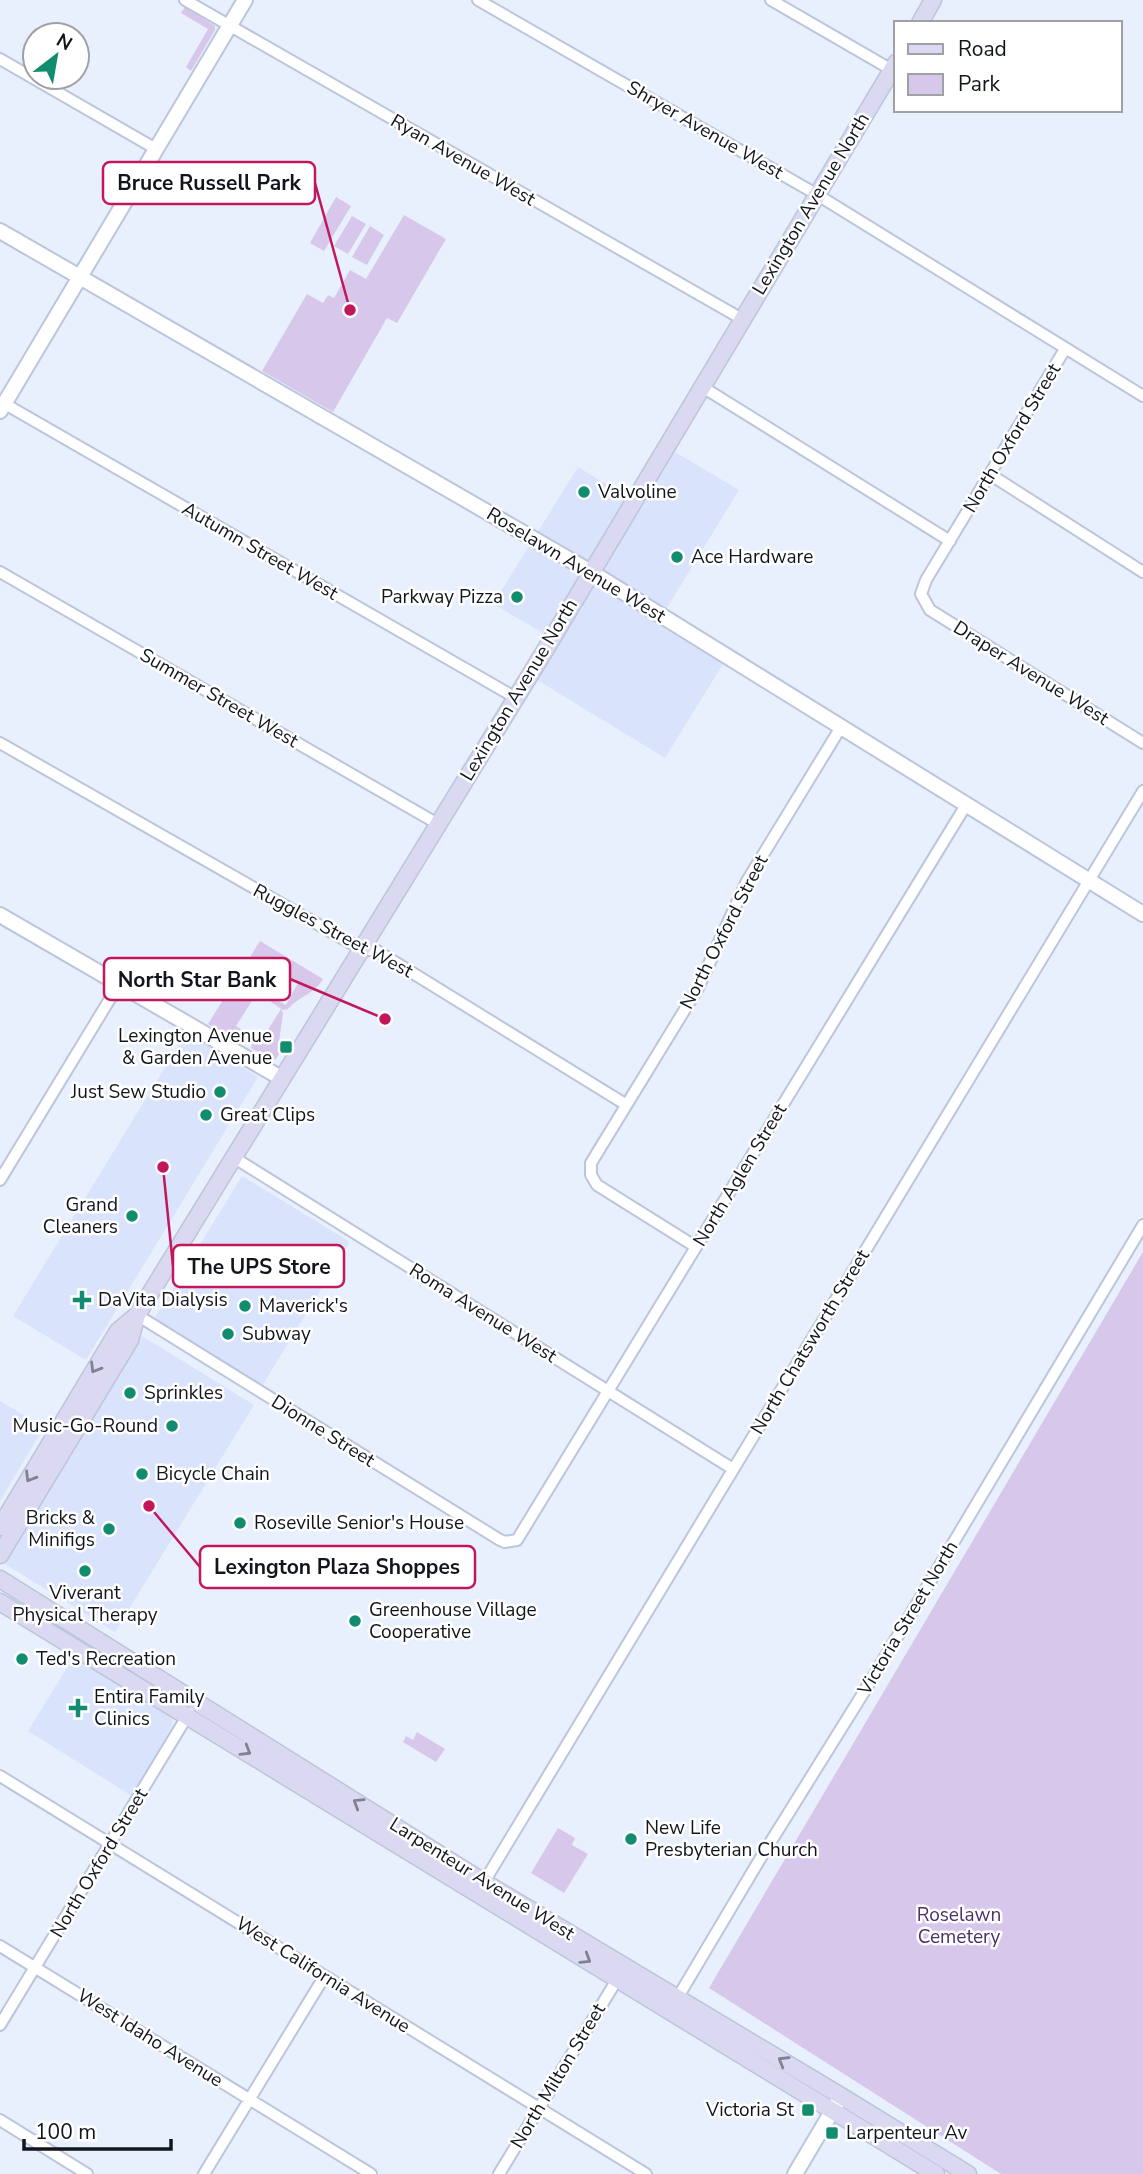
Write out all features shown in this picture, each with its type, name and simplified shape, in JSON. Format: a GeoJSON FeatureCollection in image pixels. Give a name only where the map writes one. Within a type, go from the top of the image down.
{"type":"FeatureCollection","features":[{"type":"Feature","properties":{"kind":"main road"},"geometry":{"type":"LineString","coordinates":[[921,21],[933,0]]}},
{"type":"Feature","properties":{"kind":"main road","name":"Lexington Avenue North"},"geometry":{"type":"LineString","coordinates":[[0,1555],[131,1340],[137,1315],[516,698],[894,66]]}},
{"type":"Feature","properties":{"kind":"main road","name":"Lexington Avenue North"},"geometry":{"type":"LineString","coordinates":[[0,1527],[118,1331],[137,1315]]}},
{"type":"Feature","properties":{"kind":"main road","name":"Larpenteur Avenue West"},"geometry":{"type":"LineString","coordinates":[[0,1579],[197,1700],[618,1979],[673,2004]]}},
{"type":"Feature","properties":{"kind":"main road","name":"Larpenteur Avenue West"},"geometry":{"type":"LineString","coordinates":[[0,1602],[187,1716],[481,1887],[837,2103],[968,2174]]}},
{"type":"Feature","properties":{"kind":"main road","name":"Larpenteur Avenue West"},"geometry":{"type":"LineString","coordinates":[[837,2103],[936,2174]]}},
{"type":"Feature","properties":{"kind":"street","name":"Ryan Avenue West"},"geometry":{"type":"LineString","coordinates":[[185,0],[742,319]]}},
{"type":"Feature","properties":{"kind":"street"},"geometry":{"type":"LineString","coordinates":[[2,407],[245,0]]}},
{"type":"Feature","properties":{"kind":"street","name":"Shryer Avenue West"},"geometry":{"type":"LineString","coordinates":[[478,0],[816,194],[1143,396]]}},
{"type":"Feature","properties":{"kind":"street"},"geometry":{"type":"LineString","coordinates":[[771,0],[894,66]]}},
{"type":"Feature","properties":{"kind":"street"},"geometry":{"type":"LineString","coordinates":[[0,59],[156,149]]}},
{"type":"Feature","properties":{"kind":"street","name":"Roselawn Avenue West"},"geometry":{"type":"LineString","coordinates":[[0,231],[591,572],[1143,914]]}},
{"type":"Feature","properties":{"kind":"street","name":"North Oxford Street"},"geometry":{"type":"LineString","coordinates":[[923,599],[922,587],[1065,349]]}},
{"type":"Feature","properties":{"kind":"street"},"geometry":{"type":"LineString","coordinates":[[701,386],[950,541]]}},
{"type":"Feature","properties":{"kind":"street","name":"Autumn Street West"},"geometry":{"type":"LineString","coordinates":[[2,407],[516,698]]}},
{"type":"Feature","properties":{"kind":"street"},"geometry":{"type":"LineString","coordinates":[[991,475],[1143,572]]}},
{"type":"Feature","properties":{"kind":"street","name":"Summer Street West"},"geometry":{"type":"LineString","coordinates":[[0,572],[438,824]]}},
{"type":"Feature","properties":{"kind":"street","name":"Draper Avenue West"},"geometry":{"type":"LineString","coordinates":[[923,599],[930,610],[1143,743]]}},
{"type":"Feature","properties":{"kind":"street","name":"North Oxford Street"},"geometry":{"type":"LineString","coordinates":[[696,1247],[597,1185],[591,1175],[591,1163],[698,988],[747,881],[841,727]]}},
{"type":"Feature","properties":{"kind":"street","name":"Ruggles Street West"},"geometry":{"type":"LineString","coordinates":[[0,743],[360,949],[377,951],[625,1104]]}},
{"type":"Feature","properties":{"kind":"street","name":"North Chatsworth Street"},"geometry":{"type":"LineString","coordinates":[[481,1887],[1143,791]]}},
{"type":"Feature","properties":{"kind":"street","name":"North Aglen Street"},"geometry":{"type":"LineString","coordinates":[[511,1542],[522,1535],[606,1391],[966,805]]}},
{"type":"Feature","properties":{"kind":"street"},"geometry":{"type":"LineString","coordinates":[[0,915],[282,1078]]}},
{"type":"Feature","properties":{"kind":"street"},"geometry":{"type":"LineString","coordinates":[[0,1180],[119,984]]}},
{"type":"Feature","properties":{"kind":"street","name":"Roma Avenue West"},"geometry":{"type":"LineString","coordinates":[[233,1157],[733,1469]]}},
{"type":"Feature","properties":{"kind":"street","name":"Victoria Street North"},"geometry":{"type":"LineString","coordinates":[[673,2004],[880,1667],[1143,1224]]}},
{"type":"Feature","properties":{"kind":"street","name":"Dionne Street"},"geometry":{"type":"LineString","coordinates":[[137,1315],[500,1540],[511,1542]]}},
{"type":"Feature","properties":{"kind":"street","name":"North Oxford Street"},"geometry":{"type":"LineString","coordinates":[[0,2025],[197,1700]]}},
{"type":"Feature","properties":{"kind":"street","name":"West California Avenue"},"geometry":{"type":"LineString","coordinates":[[0,1776],[646,2174]]}},
{"type":"Feature","properties":{"kind":"street","name":"West Idaho Avenue"},"geometry":{"type":"LineString","coordinates":[[0,1945],[371,2174]]}},
{"type":"Feature","properties":{"kind":"street"},"geometry":{"type":"LineString","coordinates":[[204,2174],[324,1977]]}},
{"type":"Feature","properties":{"kind":"street","name":"North Milton Street"},"geometry":{"type":"LineString","coordinates":[[499,2174],[618,1979]]}},
{"type":"Feature","properties":{"kind":"street"},"geometry":{"type":"LineString","coordinates":[[795,2174],[837,2103]]}},
{"type":"Feature","properties":{"kind":"street"},"geometry":{"type":"LineString","coordinates":[[0,2120],[87,2174]]}},
{"type":"Feature","properties":{"kind":"shaded area"},"geometry":{"type":"Polygon","coordinates":[[[675,452],[739,490],[657,624],[723,664],[665,758],[537,680],[559,642],[493,604],[578,467],[642,506],[675,452]]]}},
{"type":"Feature","properties":{"kind":"shaded area"},"geometry":{"type":"Polygon","coordinates":[[[186,1033],[258,1077],[86,1360],[13,1316],[186,1033]]]}},
{"type":"Feature","properties":{"kind":"shaded area"},"geometry":{"type":"Polygon","coordinates":[[[242,1176],[350,1242],[262,1386],[154,1319],[242,1176]]]}},
{"type":"Feature","properties":{"kind":"shaded area"},"geometry":{"type":"Polygon","coordinates":[[[142,1336],[254,1405],[115,1632],[5,1564],[142,1336]]]}},
{"type":"Feature","properties":{"kind":"shaded area"},"geometry":{"type":"Polygon","coordinates":[[[0,1401],[44,1427],[0,1501],[0,1401]]]}},
{"type":"Feature","properties":{"kind":"shaded area"},"geometry":{"type":"Polygon","coordinates":[[[76,1653],[173,1717],[172,1726],[132,1796],[28,1731],[76,1653]]]}},
{"type":"Feature","properties":{"kind":"green space"},"geometry":{"type":"Polygon","coordinates":[[[185,7],[215,26],[191,71],[186,67],[208,29],[181,13],[185,7]]]}},
{"type":"Feature","properties":{"kind":"green space"},"geometry":{"type":"Polygon","coordinates":[[[336,197],[351,206],[324,251],[310,243],[336,197]]]}},
{"type":"Feature","properties":{"kind":"green space"},"geometry":{"type":"Polygon","coordinates":[[[404,215],[446,239],[397,323],[387,318],[333,412],[262,371],[307,294],[323,303],[328,295],[334,298],[350,270],[366,279],[404,215]]]}},
{"type":"Feature","properties":{"kind":"green space"},"geometry":{"type":"Polygon","coordinates":[[[352,216],[366,224],[348,254],[334,246],[352,216]]]}},
{"type":"Feature","properties":{"kind":"green space"},"geometry":{"type":"Polygon","coordinates":[[[370,226],[384,235],[367,265],[352,257],[370,226]]]}},
{"type":"Feature","properties":{"kind":"green space"},"geometry":{"type":"Polygon","coordinates":[[[260,941],[323,979],[288,1009],[283,1010],[271,1002],[273,998],[286,1005],[298,983],[271,967],[251,976],[244,989],[255,996],[236,1026],[242,1030],[235,1040],[208,1024],[260,941]]]}},
{"type":"Feature","properties":{"kind":"green space"},"geometry":{"type":"Polygon","coordinates":[[[281,1009],[281,1050],[276,1059],[270,1059],[251,1048],[249,1043],[253,1037],[261,1041],[281,1009]]]}},
{"type":"Feature","properties":{"kind":"green space","name":"Roselawn Cemetery"},"geometry":{"type":"Polygon","coordinates":[[[1143,1252],[1143,2174],[1001,2174],[709,1988],[1143,1252]]]}},
{"type":"Feature","properties":{"kind":"green space"},"geometry":{"type":"Polygon","coordinates":[[[417,1732],[445,1749],[436,1762],[403,1742],[406,1736],[413,1740],[417,1732]]]}},
{"type":"Feature","properties":{"kind":"green space"},"geometry":{"type":"Polygon","coordinates":[[[558,1828],[575,1838],[572,1845],[588,1854],[564,1893],[531,1873],[558,1828]]]}},
{"type":"Feature","properties":{"kind":"place","name":"Bruce Russell Park"},"geometry":{"type":"Point","coordinates":[350,310]}},
{"type":"Feature","properties":{"kind":"place","name":"Valvoline"},"geometry":{"type":"Point","coordinates":[584,492]}},
{"type":"Feature","properties":{"kind":"place","name":"Ace Hardware"},"geometry":{"type":"Point","coordinates":[677,557]}},
{"type":"Feature","properties":{"kind":"place","name":"Parkway Pizza"},"geometry":{"type":"Point","coordinates":[517,597]}},
{"type":"Feature","properties":{"kind":"place","name":"North Star Bank"},"geometry":{"type":"Point","coordinates":[385,1019]}},
{"type":"Feature","properties":{"kind":"place","name":"Lexington Avenue & Garden Avenue"},"geometry":{"type":"Point","coordinates":[286,1047]}},
{"type":"Feature","properties":{"kind":"place","name":"Just Sew Studio"},"geometry":{"type":"Point","coordinates":[220,1092]}},
{"type":"Feature","properties":{"kind":"place","name":"Great Clips"},"geometry":{"type":"Point","coordinates":[206,1115]}},
{"type":"Feature","properties":{"kind":"place","name":"The UPS Store"},"geometry":{"type":"Point","coordinates":[163,1167]}},
{"type":"Feature","properties":{"kind":"place","name":"Grand Cleaners"},"geometry":{"type":"Point","coordinates":[132,1216]}},
{"type":"Feature","properties":{"kind":"place","name":"DaVita Dialysis"},"geometry":{"type":"Point","coordinates":[82,1300]}},
{"type":"Feature","properties":{"kind":"place","name":"Maverick's"},"geometry":{"type":"Point","coordinates":[245,1306]}},
{"type":"Feature","properties":{"kind":"place","name":"Subway"},"geometry":{"type":"Point","coordinates":[228,1334]}},
{"type":"Feature","properties":{"kind":"place","name":"Sprinkles"},"geometry":{"type":"Point","coordinates":[130,1393]}},
{"type":"Feature","properties":{"kind":"place","name":"Music-Go-Round"},"geometry":{"type":"Point","coordinates":[172,1426]}},
{"type":"Feature","properties":{"kind":"place","name":"Bicycle Chain"},"geometry":{"type":"Point","coordinates":[142,1474]}},
{"type":"Feature","properties":{"kind":"place","name":"Lexington Plaza Shoppes"},"geometry":{"type":"Point","coordinates":[149,1506]}},
{"type":"Feature","properties":{"kind":"place","name":"Roseville Senior's House"},"geometry":{"type":"Point","coordinates":[240,1523]}},
{"type":"Feature","properties":{"kind":"place","name":"Bricks & Minifigs"},"geometry":{"type":"Point","coordinates":[109,1529]}},
{"type":"Feature","properties":{"kind":"place","name":"Viverant Physical Therapy"},"geometry":{"type":"Point","coordinates":[85,1571]}},
{"type":"Feature","properties":{"kind":"place","name":"Greenhouse Village Cooperative"},"geometry":{"type":"Point","coordinates":[355,1621]}},
{"type":"Feature","properties":{"kind":"place","name":"Ted's Recreation"},"geometry":{"type":"Point","coordinates":[22,1659]}},
{"type":"Feature","properties":{"kind":"place","name":"Entira Family Clinics"},"geometry":{"type":"Point","coordinates":[78,1708]}},
{"type":"Feature","properties":{"kind":"place","name":"New Life Presbyterian Church"},"geometry":{"type":"Point","coordinates":[631,1839]}},
{"type":"Feature","properties":{"kind":"place","name":"Victoria St"},"geometry":{"type":"Point","coordinates":[808,2110]}},
{"type":"Feature","properties":{"kind":"place","name":"Larpenteur Av"},"geometry":{"type":"Point","coordinates":[832,2133]}}]}
